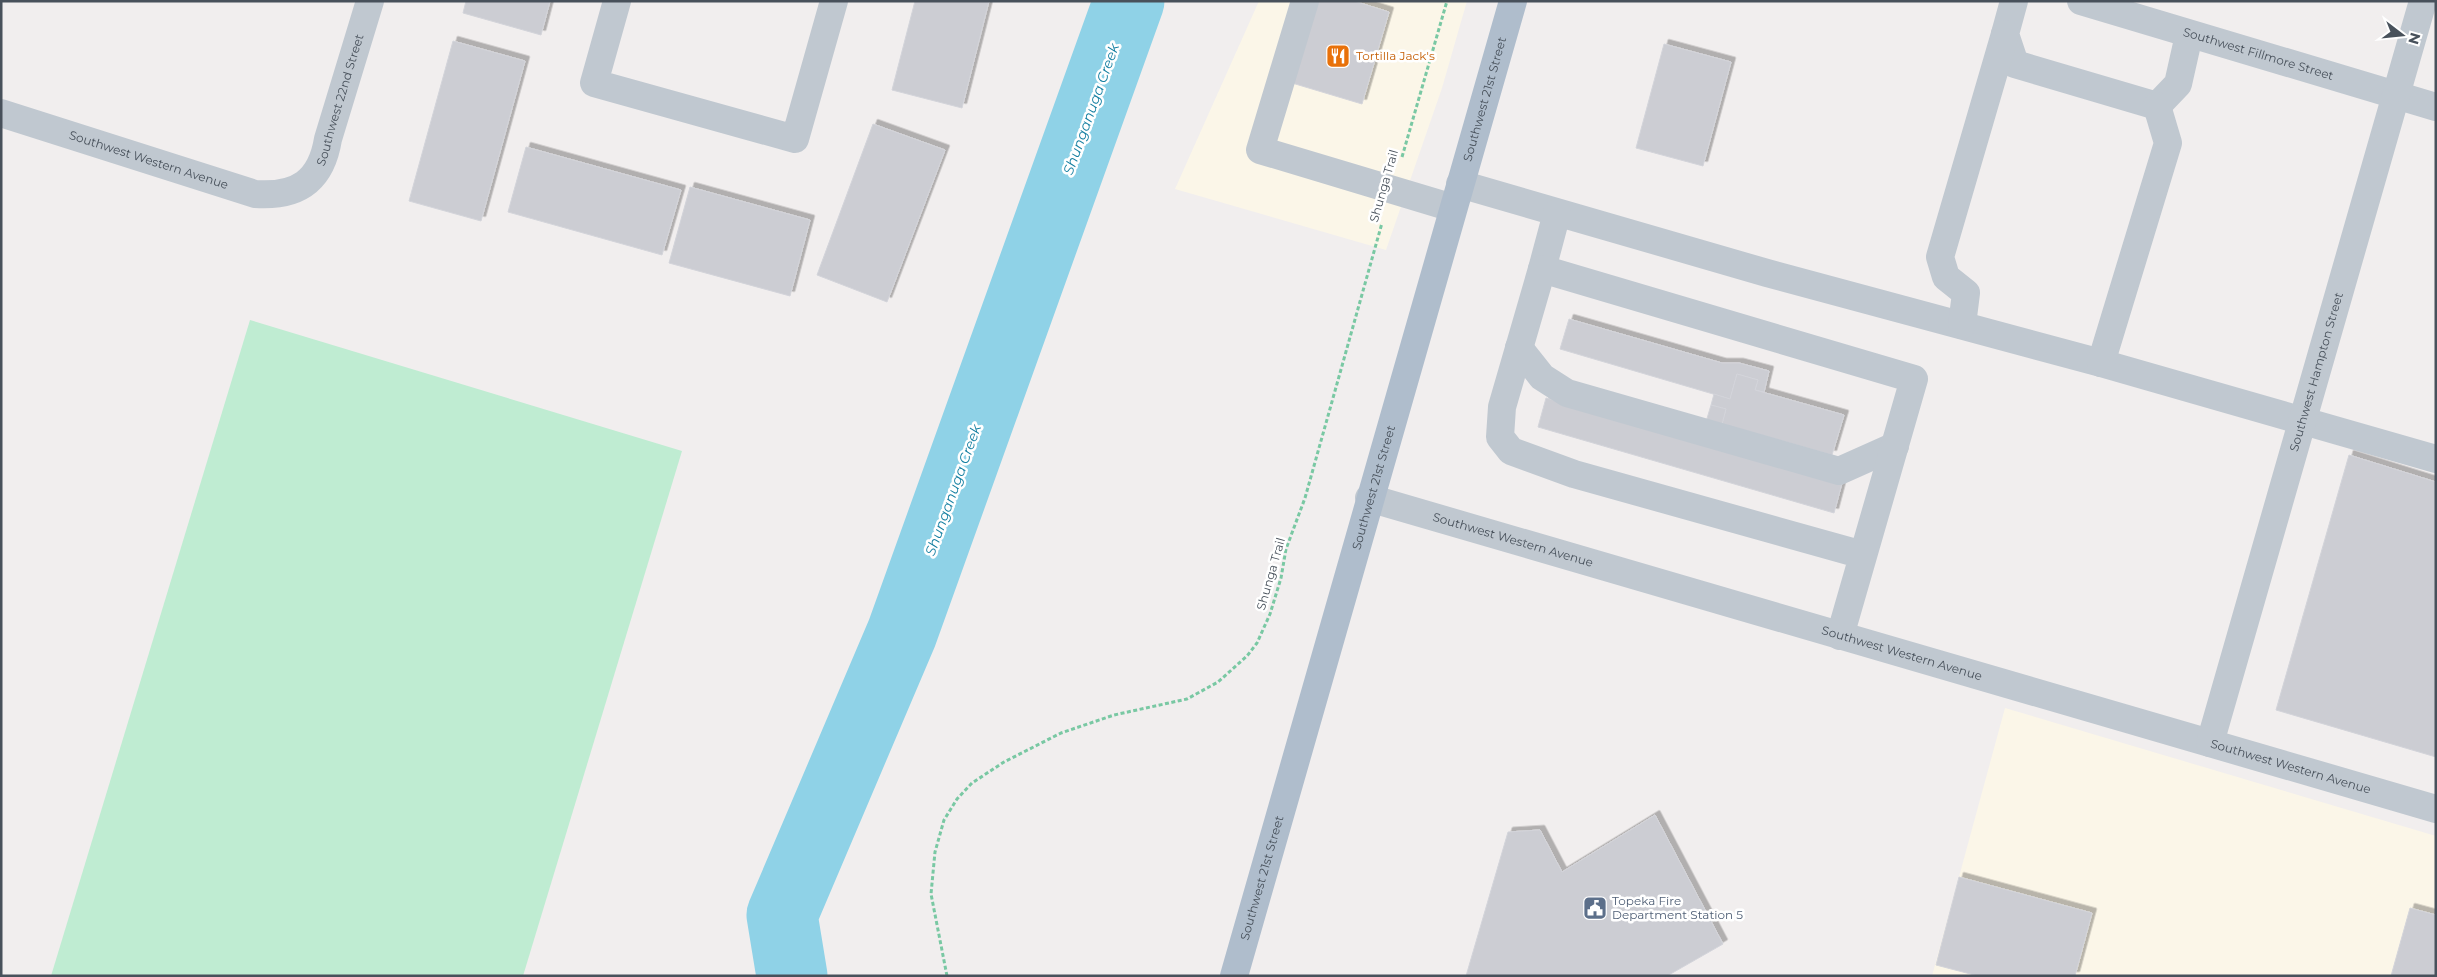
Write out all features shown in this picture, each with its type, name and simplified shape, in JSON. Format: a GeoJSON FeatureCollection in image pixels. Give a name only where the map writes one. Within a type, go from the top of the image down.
{"type":"FeatureCollection","features":[{"type":"Feature","properties":{"kind":"main road","name":"Southwest 21st Street"},"geometry":{"type":"LineString","coordinates":[[1234,976],[1369,498],[1513,1]]}},
{"type":"Feature","properties":{"kind":"street","name":"Southwest 22nd Street"},"geometry":{"type":"LineString","coordinates":[[297,189],[314,176],[325,158],[328,139],[370,1]]}},
{"type":"Feature","properties":{"kind":"street"},"geometry":{"type":"LineString","coordinates":[[617,1],[594,83],[795,139],[834,1]]}},
{"type":"Feature","properties":{"kind":"street"},"geometry":{"type":"LineString","coordinates":[[1305,1],[1260,150],[1392,190],[1456,196],[1557,213],[1767,273],[2101,363],[2436,459]]}},
{"type":"Feature","properties":{"kind":"street"},"geometry":{"type":"LineString","coordinates":[[1962,325],[1966,293],[1946,277],[1940,257],[2014,1]]}},
{"type":"Feature","properties":{"kind":"street","name":"Southwest Fillmore Street"},"geometry":{"type":"LineString","coordinates":[[2081,1],[2189,35],[2436,107]]}},
{"type":"Feature","properties":{"kind":"street","name":"Southwest Hampton Street"},"geometry":{"type":"LineString","coordinates":[[2210,743],[2423,1]]}},
{"type":"Feature","properties":{"kind":"street"},"geometry":{"type":"LineString","coordinates":[[2005,34],[2015,64],[2156,106]]}},
{"type":"Feature","properties":{"kind":"street"},"geometry":{"type":"LineString","coordinates":[[2156,106],[2178,84],[2189,35]]}},
{"type":"Feature","properties":{"kind":"street"},"geometry":{"type":"LineString","coordinates":[[2101,363],[2168,144],[2156,106]]}},
{"type":"Feature","properties":{"kind":"street","name":"Southwest Western Avenue"},"geometry":{"type":"LineString","coordinates":[[1,113],[255,194],[276,195],[297,189]]}},
{"type":"Feature","properties":{"kind":"street"},"geometry":{"type":"LineString","coordinates":[[1557,213],[1502,407],[1500,438],[1511,451],[1574,474],[1863,555]]}},
{"type":"Feature","properties":{"kind":"street"},"geometry":{"type":"LineString","coordinates":[[1542,269],[1914,379],[1840,636]]}},
{"type":"Feature","properties":{"kind":"street"},"geometry":{"type":"LineString","coordinates":[[1519,348],[1542,377],[1567,393],[1839,471],[1895,446]]}},
{"type":"Feature","properties":{"kind":"street","name":"Southwest Western Avenue"},"geometry":{"type":"LineString","coordinates":[[1369,498],[2436,809]]}},
{"type":"Feature","properties":{"kind":"path","name":"Shunga Trail"},"geometry":{"type":"LineString","coordinates":[[947,976],[931,894],[935,852],[944,820],[957,799],[972,783],[1004,762],[1062,733],[1114,714],[1187,699],[1218,682],[1247,656],[1257,643],[1270,614],[1281,578],[1286,549],[1305,498],[1447,1]]}},
{"type":"Feature","properties":{"kind":"shaded area"},"geometry":{"type":"Polygon","coordinates":[[[1259,1],[1467,1],[1442,88],[1386,250],[1175,189],[1259,1]]]}},
{"type":"Feature","properties":{"kind":"shaded area"},"geometry":{"type":"Polygon","coordinates":[[[2005,708],[2436,836],[2436,976],[1932,976],[2005,708]]]}},
{"type":"Feature","properties":{"kind":"green space"},"geometry":{"type":"Polygon","coordinates":[[[250,320],[682,451],[523,976],[51,976],[250,320]]]}},
{"type":"Feature","properties":{"kind":"building"},"geometry":{"type":"Polygon","coordinates":[[[466,1],[550,1],[541,35],[463,13],[466,1]]]}},
{"type":"Feature","properties":{"kind":"building"},"geometry":{"type":"Polygon","coordinates":[[[915,1],[989,1],[962,108],[892,90],[915,1]]]}},
{"type":"Feature","properties":{"kind":"building","name":"Tortilla Jack's"},"geometry":{"type":"Polygon","coordinates":[[[1318,1],[1354,1],[1389,12],[1362,104],[1292,83],[1318,1]]]}},
{"type":"Feature","properties":{"kind":"building"},"geometry":{"type":"Polygon","coordinates":[[[453,41],[525,61],[481,221],[409,201],[453,41]]]}},
{"type":"Feature","properties":{"kind":"building"},"geometry":{"type":"Polygon","coordinates":[[[1664,44],[1731,62],[1703,166],[1636,148],[1664,44]]]}},
{"type":"Feature","properties":{"kind":"building"},"geometry":{"type":"Polygon","coordinates":[[[873,124],[945,150],[887,302],[817,275],[873,124]]]}},
{"type":"Feature","properties":{"kind":"building"},"geometry":{"type":"Polygon","coordinates":[[[526,147],[681,190],[662,255],[508,212],[526,147]]]}},
{"type":"Feature","properties":{"kind":"building"},"geometry":{"type":"Polygon","coordinates":[[[690,187],[810,220],[790,296],[669,263],[690,187]]]}},
{"type":"Feature","properties":{"kind":"building"},"geometry":{"type":"Polygon","coordinates":[[[1569,319],[1722,363],[1739,363],[1769,371],[1764,392],[1755,390],[1758,380],[1737,374],[1730,399],[1560,349],[1569,319]]]}},
{"type":"Feature","properties":{"kind":"building"},"geometry":{"type":"Polygon","coordinates":[[[1737,374],[1758,380],[1755,390],[1844,415],[1832,455],[1722,424],[1726,409],[1711,405],[1714,394],[1730,399],[1737,374]]]}},
{"type":"Feature","properties":{"kind":"building"},"geometry":{"type":"Polygon","coordinates":[[[1546,398],[1700,442],[1711,405],[1726,409],[1722,424],[1842,483],[1834,513],[1538,427],[1546,398]]]}},
{"type":"Feature","properties":{"kind":"building"},"geometry":{"type":"Polygon","coordinates":[[[2349,455],[2436,482],[2436,757],[2276,710],[2349,455]]]}},
{"type":"Feature","properties":{"kind":"building","name":"Topeka Fire Department Station 5"},"geometry":{"type":"Polygon","coordinates":[[[1655,815],[1723,944],[1667,976],[1466,976],[1508,832],[1540,830],[1562,872],[1655,815]]]}},
{"type":"Feature","properties":{"kind":"building"},"geometry":{"type":"Polygon","coordinates":[[[1959,877],[2092,913],[2075,976],[1978,976],[1936,965],[1959,877]]]}},
{"type":"Feature","properties":{"kind":"building"},"geometry":{"type":"Polygon","coordinates":[[[2410,908],[2436,915],[2436,976],[2391,976],[2410,908]]]}},
{"type":"Feature","properties":{"kind":"waterway","name":"Shunganuga Creek"},"geometry":{"type":"LineString","coordinates":[[792,976],[782,915],[902,633],[1129,1]]}},
{"type":"Feature","properties":{"kind":"place","name":"Tortilla Jack's"},"geometry":{"type":"Point","coordinates":[1338,56]}},
{"type":"Feature","properties":{"kind":"place","name":"Topeka Fire Department Station 5"},"geometry":{"type":"Point","coordinates":[1595,908]}}]}
